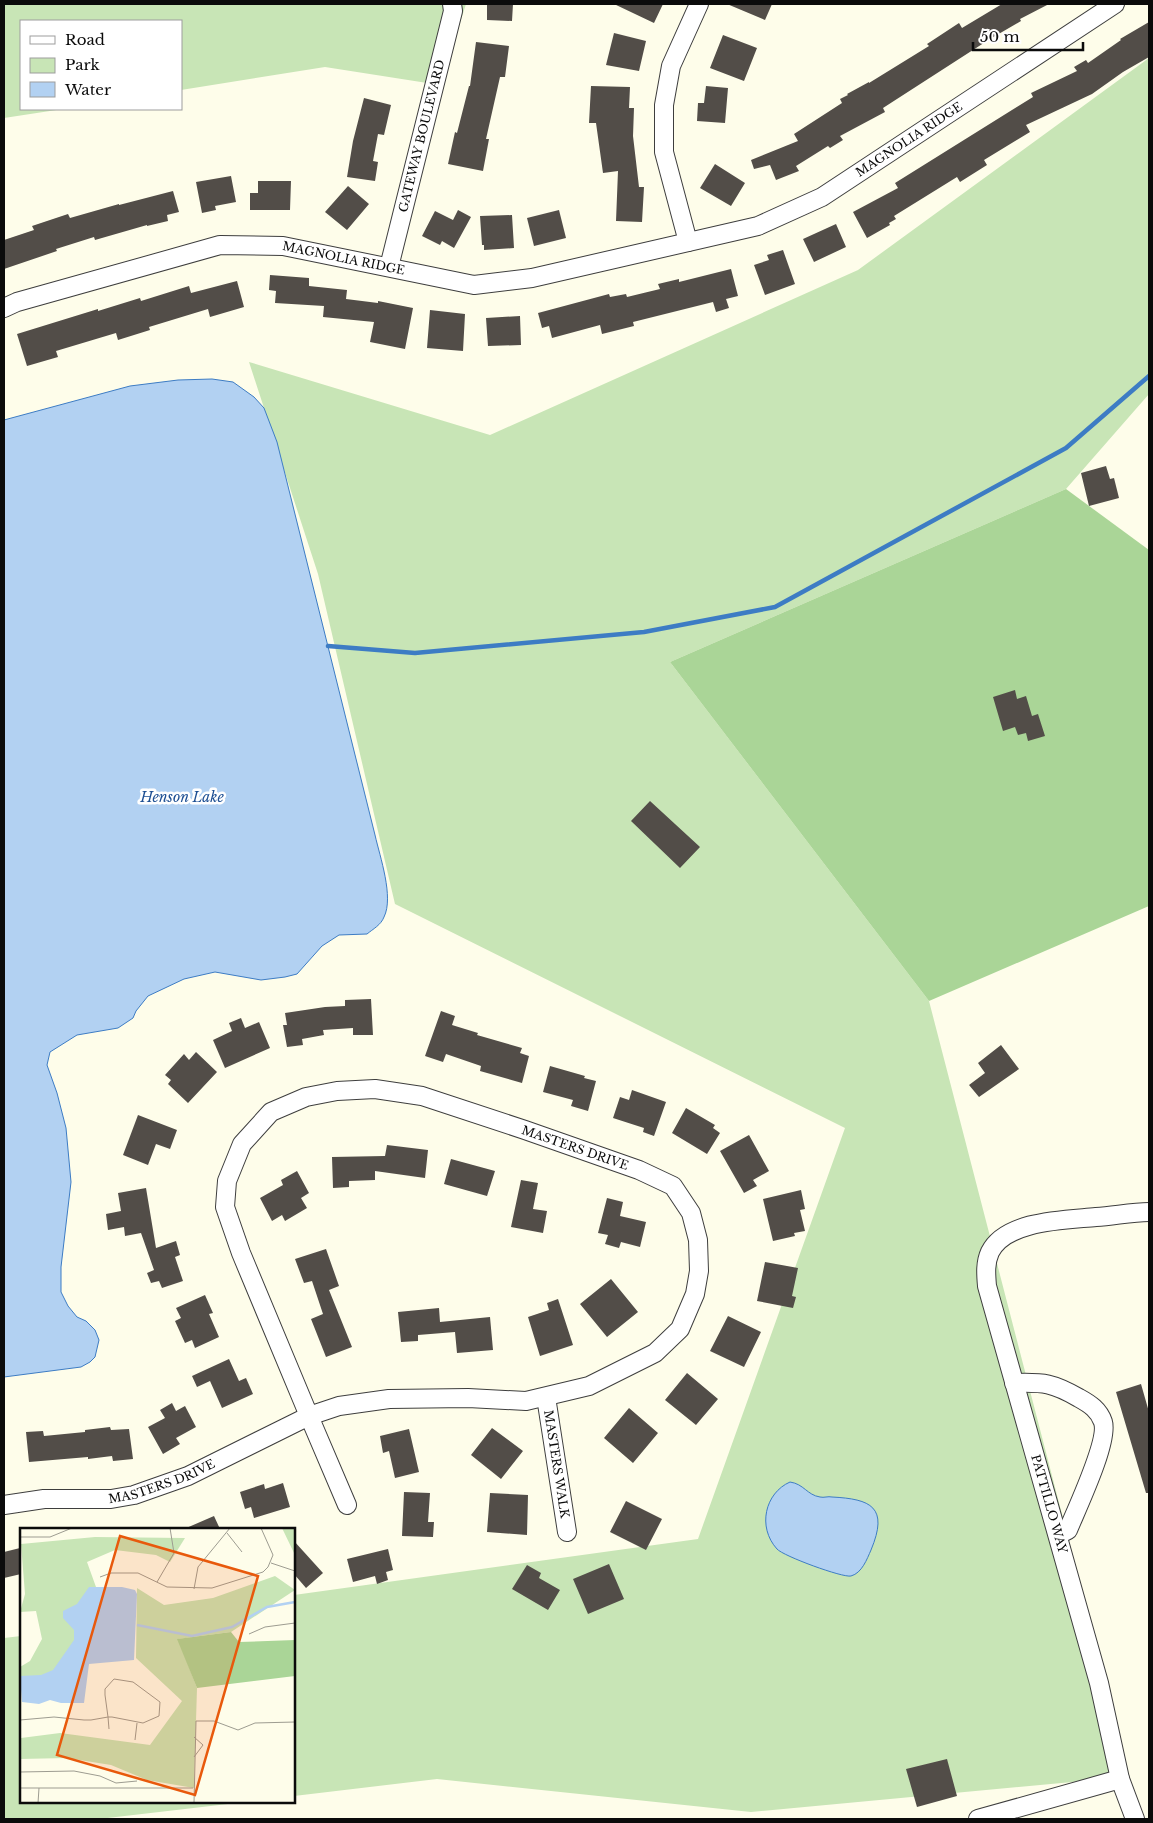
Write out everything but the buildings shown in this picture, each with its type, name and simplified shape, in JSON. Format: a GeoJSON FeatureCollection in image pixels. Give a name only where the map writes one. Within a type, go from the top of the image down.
{"type":"FeatureCollection","features":[{"type":"Feature","properties":{"kind":"street","name":"GATEWAY BOULEVARD"},"geometry":{"type":"LineString","coordinates":[[389,267],[453,11],[452,4]]}},
{"type":"Feature","properties":{"kind":"street"},"geometry":{"type":"LineString","coordinates":[[688,242],[664,152],[664,105],[671,66],[699,4]]}},
{"type":"Feature","properties":{"kind":"street","name":"MAGNOLIA RIDGE"},"geometry":{"type":"LineString","coordinates":[[4,308],[17,302],[220,245],[283,246],[474,285],[532,278],[758,226],[822,197],[1114,4]]}},
{"type":"Feature","properties":{"kind":"street","name":"MASTERS DRIVE"},"geometry":{"type":"LineString","coordinates":[[4,1506],[44,1499],[111,1498],[134,1495],[188,1476],[309,1416],[339,1406],[389,1399],[468,1398],[526,1401],[589,1386],[655,1354],[680,1329],[696,1294],[699,1271],[698,1240],[692,1213],[673,1186],[640,1170],[422,1096],[375,1089],[337,1091],[306,1097],[271,1112],[242,1144],[227,1181],[226,1207],[241,1253],[309,1416],[347,1505]]}},
{"type":"Feature","properties":{"kind":"street","name":"PATTILLO WAY"},"geometry":{"type":"LineString","coordinates":[[1135,1819],[1120,1779],[1099,1683],[987,1286],[986,1266],[991,1251],[1002,1239],[1016,1230],[1058,1219],[1149,1212]]}},
{"type":"Feature","properties":{"kind":"street"},"geometry":{"type":"LineString","coordinates":[[1014,1384],[1042,1382],[1064,1389],[1095,1407],[1103,1422],[1104,1432],[1096,1461],[1068,1530],[1058,1535]]}},
{"type":"Feature","properties":{"kind":"street","name":"MASTERS WALK"},"geometry":{"type":"LineString","coordinates":[[546,1396],[567,1532]]}},
{"type":"Feature","properties":{"kind":"street"},"geometry":{"type":"LineString","coordinates":[[978,1819],[1120,1779]]}},
{"type":"Feature","properties":{"kind":"green space"},"geometry":{"type":"Polygon","coordinates":[[[466,4],[440,85],[325,67],[182,90],[182,20],[20,20],[20,110],[56,110],[4,118],[4,5],[466,4]]]}},
{"type":"Feature","properties":{"kind":"green space"},"geometry":{"type":"Polygon","coordinates":[[[1149,58],[1149,394],[1066,489],[670,662],[929,1001],[1078,1576],[1126,1777],[751,1812],[437,1779],[295,1796],[295,1595],[698,1539],[845,1128],[395,904],[318,574],[249,362],[490,435],[858,270],[1149,58]]]}},
{"type":"Feature","properties":{"kind":"green space"},"geometry":{"type":"Polygon","coordinates":[[[1066,489],[1149,550],[1149,906],[929,1001],[670,662],[1066,489]]]}},
{"type":"Feature","properties":{"kind":"green space"},"geometry":{"type":"Polygon","coordinates":[[[20,1636],[20,1803],[236,1803],[99,1819],[4,1819],[4,1638],[20,1636]]]}},
{"type":"Feature","properties":{"kind":"water","name":"Henson Lake"},"geometry":{"type":"Polygon","coordinates":[[[212,379],[233,382],[254,397],[264,408],[277,442],[383,865],[388,899],[387,909],[377,927],[367,934],[339,935],[322,946],[297,974],[261,980],[215,972],[184,979],[148,996],[133,1018],[118,1028],[77,1035],[50,1052],[47,1065],[66,1128],[71,1182],[61,1267],[61,1292],[68,1306],[77,1317],[86,1321],[95,1330],[99,1340],[95,1357],[81,1367],[4,1377],[4,420],[130,386],[178,380],[212,379]]]}},
{"type":"Feature","properties":{"kind":"water"},"geometry":{"type":"Polygon","coordinates":[[[790,1482],[799,1485],[816,1496],[857,1500],[873,1508],[877,1515],[878,1524],[876,1535],[866,1561],[858,1572],[851,1576],[837,1574],[801,1561],[777,1549],[767,1531],[767,1511],[775,1494],[781,1487],[790,1482]]]}},
{"type":"Feature","properties":{"kind":"waterway"},"geometry":{"type":"LineString","coordinates":[[328,646],[415,653],[644,632],[775,607],[1066,448],[1149,376]]}}]}
